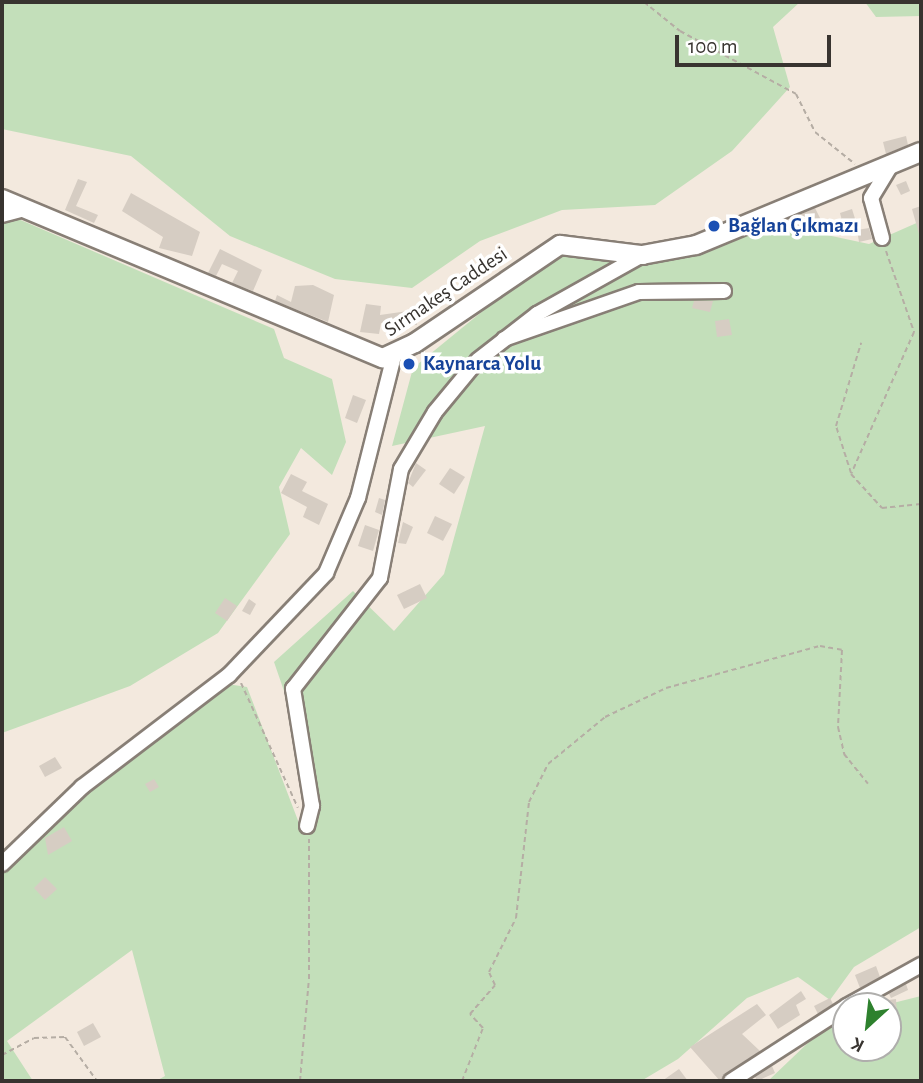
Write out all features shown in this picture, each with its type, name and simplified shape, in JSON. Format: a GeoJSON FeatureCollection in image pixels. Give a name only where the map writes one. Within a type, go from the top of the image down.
{"type":"FeatureCollection","features":[{"type":"Feature","properties":{"kind":"main road","name":"Sırmakeş Caddesi"},"geometry":{"type":"LineString","coordinates":[[2,199],[314,333],[372,356],[394,356],[560,245],[642,255],[696,245],[921,152]]}},
{"type":"Feature","properties":{"kind":"street"},"geometry":{"type":"LineString","coordinates":[[881,238],[870,206],[893,162]]}},
{"type":"Feature","properties":{"kind":"street"},"geometry":{"type":"LineString","coordinates":[[2,215],[25,209]]}},
{"type":"Feature","properties":{"kind":"street"},"geometry":{"type":"LineString","coordinates":[[307,826],[312,806],[293,689],[380,578],[401,469],[453,387],[502,340],[642,255]]}},
{"type":"Feature","properties":{"kind":"street"},"geometry":{"type":"LineString","coordinates":[[502,340],[639,292],[724,290]]}},
{"type":"Feature","properties":{"kind":"street"},"geometry":{"type":"LineString","coordinates":[[2,864],[82,787],[229,675],[340,550],[394,356]]}},
{"type":"Feature","properties":{"kind":"street"},"geometry":{"type":"LineString","coordinates":[[872,992],[921,965]]}},
{"type":"Feature","properties":{"kind":"street"},"geometry":{"type":"LineString","coordinates":[[731,1081],[832,1015]]}},
{"type":"Feature","properties":{"kind":"path"},"geometry":{"type":"LineString","coordinates":[[644,2],[680,31],[796,94],[816,132],[866,173]]}},
{"type":"Feature","properties":{"kind":"path"},"geometry":{"type":"LineString","coordinates":[[851,474],[914,332],[881,238]]}},
{"type":"Feature","properties":{"kind":"path"},"geometry":{"type":"LineString","coordinates":[[861,343],[836,426],[851,474],[882,508],[921,504]]}},
{"type":"Feature","properties":{"kind":"path"},"geometry":{"type":"LineString","coordinates":[[462,1081],[483,1028],[470,1014],[495,985],[489,972],[516,918],[529,802],[548,764],[605,717],[666,688],[820,646],[842,650],[838,727],[844,754],[868,784]]}},
{"type":"Feature","properties":{"kind":"path"},"geometry":{"type":"LineString","coordinates":[[229,675],[260,716],[272,761],[307,826],[309,979],[300,1081]]}},
{"type":"Feature","properties":{"kind":"path"},"geometry":{"type":"LineString","coordinates":[[2,1055],[34,1038],[65,1037],[97,1081]]}},
{"type":"Feature","properties":{"kind":"green space"},"geometry":{"type":"Polygon","coordinates":[[[2,2],[800,2],[773,27],[790,87],[732,151],[655,205],[562,210],[480,241],[412,288],[335,279],[230,236],[131,156],[2,129],[2,2]]]}},
{"type":"Feature","properties":{"kind":"green space"},"geometry":{"type":"Polygon","coordinates":[[[865,2],[921,2],[921,16],[876,17],[865,2]]]}},
{"type":"Feature","properties":{"kind":"green space"},"geometry":{"type":"Polygon","coordinates":[[[2,212],[274,329],[284,358],[332,379],[346,442],[332,475],[301,448],[279,487],[290,534],[218,633],[130,686],[2,733],[2,212]]]}},
{"type":"Feature","properties":{"kind":"green space"},"geometry":{"type":"Polygon","coordinates":[[[921,221],[921,927],[854,967],[836,992],[832,992],[830,1000],[798,977],[747,998],[678,1059],[641,1081],[156,1081],[165,1076],[132,950],[7,1041],[33,1081],[2,1081],[2,871],[93,784],[227,684],[247,687],[302,831],[315,781],[274,662],[353,591],[394,631],[444,574],[485,426],[392,446],[413,368],[555,252],[663,261],[766,222],[869,244],[921,221]]]}},
{"type":"Feature","properties":{"kind":"green space"},"geometry":{"type":"Polygon","coordinates":[[[921,996],[921,1081],[768,1081],[832,1020],[832,1062],[902,1062],[902,1001],[921,996]]]}},
{"type":"Feature","properties":{"kind":"building"},"geometry":{"type":"Polygon","coordinates":[[[906,136],[908,145],[886,154],[883,142],[906,136]]]}},
{"type":"Feature","properties":{"kind":"building"},"geometry":{"type":"Polygon","coordinates":[[[78,179],[87,182],[76,206],[98,215],[94,223],[65,210],[78,179]]]}},
{"type":"Feature","properties":{"kind":"building"},"geometry":{"type":"Polygon","coordinates":[[[906,181],[910,191],[901,195],[896,185],[906,181]]]}},
{"type":"Feature","properties":{"kind":"building"},"geometry":{"type":"Polygon","coordinates":[[[131,193],[200,232],[192,256],[159,248],[163,237],[122,211],[131,193]]]}},
{"type":"Feature","properties":{"kind":"building"},"geometry":{"type":"Polygon","coordinates":[[[921,206],[921,233],[919,234],[912,209],[921,206]]]}},
{"type":"Feature","properties":{"kind":"building"},"geometry":{"type":"Polygon","coordinates":[[[815,208],[823,224],[794,237],[787,220],[815,208]]]}},
{"type":"Feature","properties":{"kind":"building"},"geometry":{"type":"Polygon","coordinates":[[[852,209],[858,228],[845,232],[840,213],[852,209]]]}},
{"type":"Feature","properties":{"kind":"building"},"geometry":{"type":"Polygon","coordinates":[[[869,228],[872,239],[859,242],[857,230],[869,228]]]}},
{"type":"Feature","properties":{"kind":"building"},"geometry":{"type":"Polygon","coordinates":[[[220,249],[262,270],[253,291],[232,283],[238,271],[222,264],[216,276],[208,273],[220,249]]]}},
{"type":"Feature","properties":{"kind":"building"},"geometry":{"type":"Polygon","coordinates":[[[313,285],[334,295],[328,322],[275,301],[277,295],[291,302],[295,286],[313,285]]]}},
{"type":"Feature","properties":{"kind":"building"},"geometry":{"type":"Polygon","coordinates":[[[694,301],[713,301],[710,312],[692,308],[694,301]]]}},
{"type":"Feature","properties":{"kind":"building"},"geometry":{"type":"Polygon","coordinates":[[[366,304],[381,306],[380,315],[415,310],[417,325],[381,323],[379,334],[360,332],[366,304]]]}},
{"type":"Feature","properties":{"kind":"building"},"geometry":{"type":"Polygon","coordinates":[[[729,319],[732,335],[717,337],[715,321],[729,319]]]}},
{"type":"Feature","properties":{"kind":"building"},"geometry":{"type":"Polygon","coordinates":[[[353,395],[366,400],[357,423],[345,418],[353,395]]]}},
{"type":"Feature","properties":{"kind":"building"},"geometry":{"type":"Polygon","coordinates":[[[416,463],[426,470],[413,487],[408,483],[416,463]]]}},
{"type":"Feature","properties":{"kind":"building"},"geometry":{"type":"Polygon","coordinates":[[[450,468],[465,477],[454,494],[439,484],[450,468]]]}},
{"type":"Feature","properties":{"kind":"building"},"geometry":{"type":"Polygon","coordinates":[[[291,474],[307,482],[302,491],[328,504],[319,525],[303,517],[307,507],[281,493],[291,474]]]}},
{"type":"Feature","properties":{"kind":"building"},"geometry":{"type":"Polygon","coordinates":[[[379,498],[385,500],[382,515],[375,512],[379,498]]]}},
{"type":"Feature","properties":{"kind":"building"},"geometry":{"type":"Polygon","coordinates":[[[435,516],[452,524],[443,541],[427,533],[435,516]]]}},
{"type":"Feature","properties":{"kind":"building"},"geometry":{"type":"Polygon","coordinates":[[[403,522],[413,527],[406,544],[398,543],[403,522]]]}},
{"type":"Feature","properties":{"kind":"building"},"geometry":{"type":"Polygon","coordinates":[[[365,525],[379,530],[373,551],[358,546],[365,525]]]}},
{"type":"Feature","properties":{"kind":"building"},"geometry":{"type":"Polygon","coordinates":[[[420,584],[427,598],[404,609],[397,595],[420,584]]]}},
{"type":"Feature","properties":{"kind":"building"},"geometry":{"type":"Polygon","coordinates":[[[225,598],[237,606],[227,621],[215,613],[225,598]]]}},
{"type":"Feature","properties":{"kind":"building"},"geometry":{"type":"Polygon","coordinates":[[[249,599],[256,604],[250,615],[242,611],[249,599]]]}},
{"type":"Feature","properties":{"kind":"building"},"geometry":{"type":"Polygon","coordinates":[[[55,757],[62,768],[45,777],[39,766],[55,757]]]}},
{"type":"Feature","properties":{"kind":"building"},"geometry":{"type":"Polygon","coordinates":[[[154,779],[159,787],[150,792],[145,784],[154,779]]]}},
{"type":"Feature","properties":{"kind":"building"},"geometry":{"type":"Polygon","coordinates":[[[64,827],[72,841],[48,855],[45,838],[64,827]]]}},
{"type":"Feature","properties":{"kind":"building"},"geometry":{"type":"Polygon","coordinates":[[[45,877],[57,889],[45,900],[34,888],[45,877]]]}},
{"type":"Feature","properties":{"kind":"building"},"geometry":{"type":"Polygon","coordinates":[[[876,966],[880,977],[860,988],[855,975],[876,966]]]}},
{"type":"Feature","properties":{"kind":"building"},"geometry":{"type":"Polygon","coordinates":[[[906,984],[908,990],[892,992],[906,984]]]}},
{"type":"Feature","properties":{"kind":"building"},"geometry":{"type":"Polygon","coordinates":[[[801,991],[806,999],[796,1005],[800,1015],[778,1029],[769,1015],[801,991]]]}},
{"type":"Feature","properties":{"kind":"building"},"geometry":{"type":"Polygon","coordinates":[[[830,998],[832,1002],[818,1014],[814,1006],[830,998]]]}},
{"type":"Feature","properties":{"kind":"building"},"geometry":{"type":"Polygon","coordinates":[[[757,1004],[766,1015],[742,1034],[760,1051],[720,1081],[690,1047],[757,1004]]]}},
{"type":"Feature","properties":{"kind":"building"},"geometry":{"type":"Polygon","coordinates":[[[93,1023],[101,1037],[84,1046],[77,1032],[93,1023]]]}},
{"type":"Feature","properties":{"kind":"building"},"geometry":{"type":"Polygon","coordinates":[[[772,1066],[775,1073],[757,1081],[755,1077],[772,1066]]]}},
{"type":"Feature","properties":{"kind":"building"},"geometry":{"type":"Polygon","coordinates":[[[679,1069],[688,1081],[662,1081],[679,1069]]]}},
{"type":"Feature","properties":{"kind":"place","name":"Bağlan Çıkmazı"},"geometry":{"type":"Point","coordinates":[714,226]}},
{"type":"Feature","properties":{"kind":"place","name":"Kaynarca Yolu"},"geometry":{"type":"Point","coordinates":[409,364]}}]}
